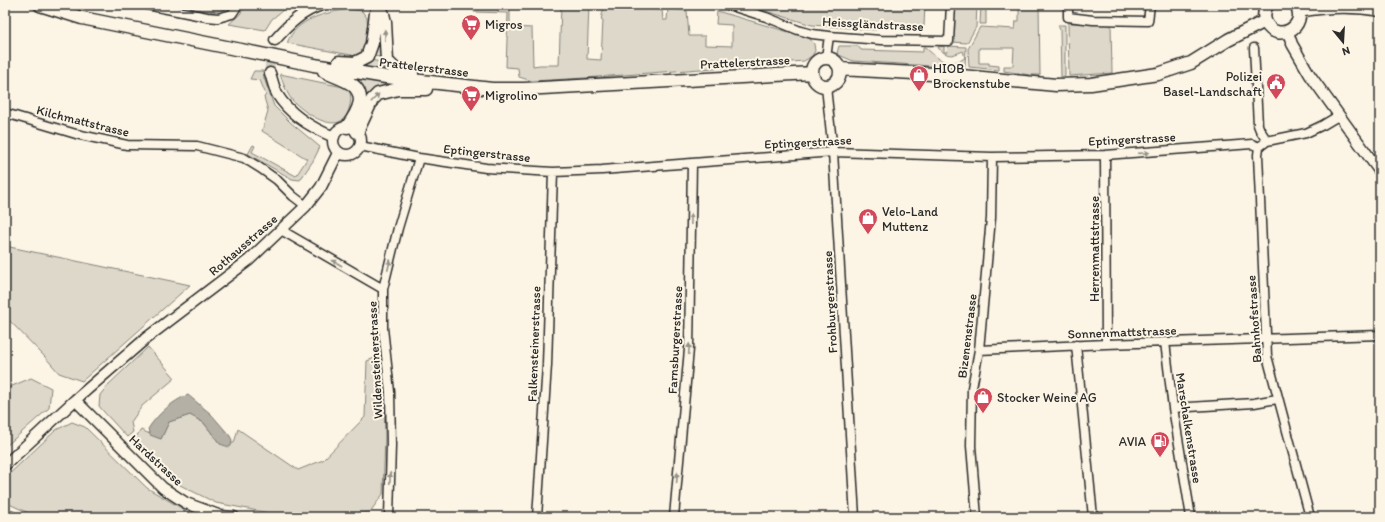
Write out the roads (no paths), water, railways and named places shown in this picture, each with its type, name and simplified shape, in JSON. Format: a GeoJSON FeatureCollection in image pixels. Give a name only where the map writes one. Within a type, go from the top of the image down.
{"type":"FeatureCollection","features":[{"type":"Feature","properties":{"kind":"main road","name":"Prattelerstrasse"},"geometry":{"type":"LineString","coordinates":[[40,5],[82,18],[314,65],[386,77],[492,89],[530,89],[812,73]]}},
{"type":"Feature","properties":{"kind":"main road"},"geometry":{"type":"LineString","coordinates":[[314,65],[333,62],[354,63],[366,57],[372,43],[376,13],[379,5]]}},
{"type":"Feature","properties":{"kind":"main road"},"geometry":{"type":"LineString","coordinates":[[379,5],[385,22],[386,57],[391,66],[395,69],[492,89]]}},
{"type":"Feature","properties":{"kind":"main road"},"geometry":{"type":"LineString","coordinates":[[1267,5],[1264,11],[1265,21],[1267,26],[1277,32],[1288,32],[1292,29],[1298,21],[1297,8],[1350,6],[1380,10]]}},
{"type":"Feature","properties":{"kind":"main road"},"geometry":{"type":"LineString","coordinates":[[840,69],[951,75],[1056,85],[1091,84],[1158,74],[1191,63],[1228,40],[1265,21]]}},
{"type":"Feature","properties":{"kind":"main road"},"geometry":{"type":"LineString","coordinates":[[826,58],[835,62],[840,69],[839,78],[830,86],[826,87],[814,81],[812,73],[814,64],[822,59],[826,58]]}},
{"type":"Feature","properties":{"kind":"main road"},"geometry":{"type":"LineString","coordinates":[[314,65],[328,74],[349,82],[356,87],[360,94],[360,102],[352,130]]}},
{"type":"Feature","properties":{"kind":"main road"},"geometry":{"type":"LineString","coordinates":[[352,130],[372,100],[382,92],[398,88],[492,89]]}},
{"type":"Feature","properties":{"kind":"street"},"geometry":{"type":"LineString","coordinates":[[148,5],[207,18],[218,18],[232,14],[238,5]]}},
{"type":"Feature","properties":{"kind":"street"},"geometry":{"type":"LineString","coordinates":[[275,40],[291,23],[303,14],[322,5]]}},
{"type":"Feature","properties":{"kind":"street","name":"Heissgländstrasse"},"geometry":{"type":"LineString","coordinates":[[728,5],[766,17],[798,30],[829,36],[881,40],[949,41],[951,5]]}},
{"type":"Feature","properties":{"kind":"street"},"geometry":{"type":"LineString","coordinates":[[1068,5],[1068,17],[1093,20],[1148,21],[1150,5]]}},
{"type":"Feature","properties":{"kind":"street"},"geometry":{"type":"LineString","coordinates":[[1288,32],[1292,44],[1310,75],[1338,116],[1379,170]]}},
{"type":"Feature","properties":{"kind":"street"},"geometry":{"type":"LineString","coordinates":[[826,58],[829,36]]}},
{"type":"Feature","properties":{"kind":"street"},"geometry":{"type":"LineString","coordinates":[[1254,48],[1258,124],[1267,141]]}},
{"type":"Feature","properties":{"kind":"street"},"geometry":{"type":"LineString","coordinates":[[270,73],[277,93],[290,110],[318,131],[334,137]]}},
{"type":"Feature","properties":{"kind":"street","name":"Frohburgerstrasse"},"geometry":{"type":"LineString","coordinates":[[826,87],[833,152],[855,517]]}},
{"type":"Feature","properties":{"kind":"street","name":"Kilchmattstrasse"},"geometry":{"type":"LineString","coordinates":[[5,113],[76,134],[127,145],[197,146],[244,158],[277,180],[293,196],[306,206]]}},
{"type":"Feature","properties":{"kind":"street"},"geometry":{"type":"LineString","coordinates":[[1259,147],[1267,141],[1306,133],[1338,116]]}},
{"type":"Feature","properties":{"kind":"street"},"geometry":{"type":"LineString","coordinates":[[339,130],[352,130],[361,139],[360,146],[355,153],[351,155],[338,153],[333,145],[334,137],[339,130]]}},
{"type":"Feature","properties":{"kind":"street","name":"Eptingerstrasse"},"geometry":{"type":"LineString","coordinates":[[360,146],[419,158],[486,168],[552,172],[833,152],[992,157],[1105,155],[1252,144],[1259,147]]}},
{"type":"Feature","properties":{"kind":"street","name":"Bahnhofstrasse"},"geometry":{"type":"LineString","coordinates":[[1259,147],[1258,155],[1265,339],[1267,356],[1310,517]]}},
{"type":"Feature","properties":{"kind":"street","name":"Rothausstrasse"},"geometry":{"type":"LineString","coordinates":[[5,465],[75,400],[144,340],[249,260],[306,206],[321,187],[338,153]]}},
{"type":"Feature","properties":{"kind":"street","name":"Herrenmattstrasse"},"geometry":{"type":"LineString","coordinates":[[1105,155],[1106,344]]}},
{"type":"Feature","properties":{"kind":"street","name":"Bizenenstrasse"},"geometry":{"type":"LineString","coordinates":[[977,517],[971,446],[972,388],[979,350],[991,218],[992,157]]}},
{"type":"Feature","properties":{"kind":"street","name":"Wildensteinerstrasse"},"geometry":{"type":"LineString","coordinates":[[389,517],[391,445],[390,392],[383,328],[383,289],[398,228],[419,158]]}},
{"type":"Feature","properties":{"kind":"street","name":"Farnsburgerstrasse"},"geometry":{"type":"LineString","coordinates":[[674,517],[689,349],[692,163]]}},
{"type":"Feature","properties":{"kind":"street","name":"Falkensteinerstrasse"},"geometry":{"type":"LineString","coordinates":[[537,517],[547,365],[552,172]]}},
{"type":"Feature","properties":{"kind":"street"},"geometry":{"type":"LineString","coordinates":[[281,230],[383,289]]}},
{"type":"Feature","properties":{"kind":"street","name":"Sonnenmattstrasse"},"geometry":{"type":"LineString","coordinates":[[979,350],[1076,345],[1380,336]]}},
{"type":"Feature","properties":{"kind":"street","name":"Marschalkenstrasse"},"geometry":{"type":"LineString","coordinates":[[1165,342],[1191,517]]}},
{"type":"Feature","properties":{"kind":"street"},"geometry":{"type":"LineString","coordinates":[[1076,345],[1093,517]]}},
{"type":"Feature","properties":{"kind":"street"},"geometry":{"type":"LineString","coordinates":[[1174,408],[1254,403],[1278,398]]}},
{"type":"Feature","properties":{"kind":"street","name":"Hardstrasse"},"geometry":{"type":"LineString","coordinates":[[75,400],[163,488],[186,503],[221,516],[234,517]]}},
{"type":"Feature","properties":{"kind":"tunnel"},"geometry":{"type":"LineString","coordinates":[[270,73],[272,49],[275,40]]}},
{"type":"Feature","properties":{"kind":"railway"},"geometry":{"type":"LineString","coordinates":[[5,509],[22,517]]}},
{"type":"Feature","properties":{"kind":"place","name":"Migros"},"geometry":{"type":"Point","coordinates":[471,41]}},
{"type":"Feature","properties":{"kind":"place","name":"HIOB Brockenstube"},"geometry":{"type":"Point","coordinates":[919,92]}},
{"type":"Feature","properties":{"kind":"place","name":"Polizei Basel-Landschaft"},"geometry":{"type":"Point","coordinates":[1276,100]}},
{"type":"Feature","properties":{"kind":"place","name":"Migrolino"},"geometry":{"type":"Point","coordinates":[471,112]}},
{"type":"Feature","properties":{"kind":"place","name":"Velo-Land Muttenz"},"geometry":{"type":"Point","coordinates":[868,235]}},
{"type":"Feature","properties":{"kind":"place","name":"Stocker Weine AG"},"geometry":{"type":"Point","coordinates":[983,414]}},
{"type":"Feature","properties":{"kind":"place","name":"AVIA"},"geometry":{"type":"Point","coordinates":[1160,458]}}]}
